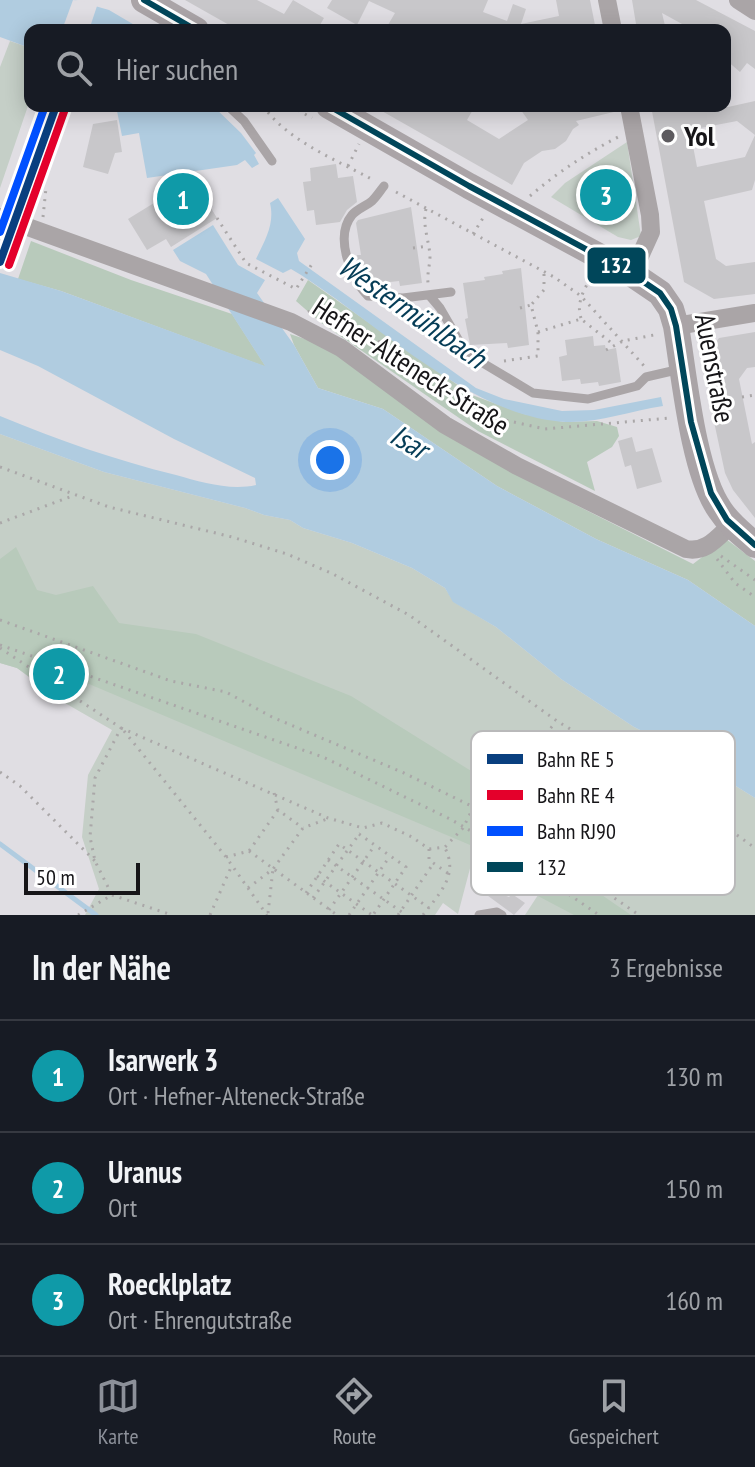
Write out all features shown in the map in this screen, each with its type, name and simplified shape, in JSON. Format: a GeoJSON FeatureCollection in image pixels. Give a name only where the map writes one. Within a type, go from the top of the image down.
{"type":"FeatureCollection","features":[{"type":"Feature","properties":{"kind":"main road"},"geometry":{"type":"LineString","coordinates":[[144,0],[186,24]]}},
{"type":"Feature","properties":{"kind":"main road"},"geometry":{"type":"LineString","coordinates":[[340,112],[642,280]]}},
{"type":"Feature","properties":{"kind":"main road","name":"Auenstraße"},"geometry":{"type":"LineString","coordinates":[[642,280],[667,302],[670,330],[708,490],[731,525],[755,545]]}},
{"type":"Feature","properties":{"kind":"street"},"geometry":{"type":"LineString","coordinates":[[607,0],[612,24]]}},
{"type":"Feature","properties":{"kind":"street"},"geometry":{"type":"LineString","coordinates":[[738,0],[755,11]]}},
{"type":"Feature","properties":{"kind":"street"},"geometry":{"type":"LineString","coordinates":[[630,112],[650,215],[651,232],[642,280]]}},
{"type":"Feature","properties":{"kind":"street","name":"Hefner-Alteneck-Straße"},"geometry":{"type":"LineString","coordinates":[[0,217],[285,320],[341,348],[416,405],[517,466],[686,549],[697,551],[708,546]]}},
{"type":"Feature","properties":{"kind":"street"},"geometry":{"type":"LineString","coordinates":[[670,330],[755,313]]}},
{"type":"Feature","properties":{"kind":"street"},"geometry":{"type":"LineString","coordinates":[[708,546],[731,525]]}},
{"type":"Feature","properties":{"kind":"lane"},"geometry":{"type":"LineString","coordinates":[[234,112],[272,161]]}},
{"type":"Feature","properties":{"kind":"lane"},"geometry":{"type":"LineString","coordinates":[[384,186],[371,202],[353,213],[345,227],[345,242],[358,285],[368,296],[403,298],[451,292]]}},
{"type":"Feature","properties":{"kind":"lane"},"geometry":{"type":"LineString","coordinates":[[429,295],[466,353],[533,393],[588,399],[637,386],[646,377],[672,371]]}},
{"type":"Feature","properties":{"kind":"lane"},"geometry":{"type":"LineString","coordinates":[[479,915],[497,912],[502,915]]}},
{"type":"Feature","properties":{"kind":"path"},"geometry":{"type":"LineString","coordinates":[[268,112],[275,122],[348,166],[544,272],[581,296],[647,369],[672,371]]}},
{"type":"Feature","properties":{"kind":"path"},"geometry":{"type":"LineString","coordinates":[[526,200],[588,152],[634,129]]}},
{"type":"Feature","properties":{"kind":"path"},"geometry":{"type":"LineString","coordinates":[[348,166],[359,143]]}},
{"type":"Feature","properties":{"kind":"path"},"geometry":{"type":"LineString","coordinates":[[42,232],[46,188]]}},
{"type":"Feature","properties":{"kind":"path"},"geometry":{"type":"LineString","coordinates":[[426,209],[429,295]]}},
{"type":"Feature","properties":{"kind":"path"},"geometry":{"type":"LineString","coordinates":[[473,234],[487,212]]}},
{"type":"Feature","properties":{"kind":"path"},"geometry":{"type":"LineString","coordinates":[[217,218],[246,263],[296,289],[312,264]]}},
{"type":"Feature","properties":{"kind":"path"},"geometry":{"type":"LineString","coordinates":[[413,248],[428,246]]}},
{"type":"Feature","properties":{"kind":"path"},"geometry":{"type":"LineString","coordinates":[[594,270],[581,296],[578,311],[581,319],[614,345]]}},
{"type":"Feature","properties":{"kind":"path"},"geometry":{"type":"LineString","coordinates":[[520,308],[531,305],[544,290],[544,272]]}},
{"type":"Feature","properties":{"kind":"path"},"geometry":{"type":"LineString","coordinates":[[482,365],[538,356],[538,332],[531,305]]}},
{"type":"Feature","properties":{"kind":"path"},"geometry":{"type":"LineString","coordinates":[[285,320],[313,309],[336,312],[487,416],[545,429],[679,418]]}},
{"type":"Feature","properties":{"kind":"path"},"geometry":{"type":"LineString","coordinates":[[538,332],[581,319]]}},
{"type":"Feature","properties":{"kind":"path"},"geometry":{"type":"LineString","coordinates":[[606,350],[623,341],[670,330]]}},
{"type":"Feature","properties":{"kind":"path"},"geometry":{"type":"LineString","coordinates":[[742,397],[755,395]]}},
{"type":"Feature","properties":{"kind":"path"},"geometry":{"type":"LineString","coordinates":[[0,467],[109,507],[287,554],[333,574],[409,615],[573,731]]}},
{"type":"Feature","properties":{"kind":"path"},"geometry":{"type":"LineString","coordinates":[[0,523],[77,494]]}},
{"type":"Feature","properties":{"kind":"path"},"geometry":{"type":"LineString","coordinates":[[708,546],[755,580]]}},
{"type":"Feature","properties":{"kind":"path"},"geometry":{"type":"LineString","coordinates":[[708,546],[735,583],[755,597]]}},
{"type":"Feature","properties":{"kind":"path"},"geometry":{"type":"LineString","coordinates":[[0,620],[171,681],[226,692],[272,717],[404,773],[471,807]]}},
{"type":"Feature","properties":{"kind":"path"},"geometry":{"type":"LineString","coordinates":[[0,646],[121,728],[328,818],[363,828],[382,823],[429,849],[445,847],[463,828],[471,812]]}},
{"type":"Feature","properties":{"kind":"path"},"geometry":{"type":"LineString","coordinates":[[0,646],[323,757],[471,832]]}},
{"type":"Feature","properties":{"kind":"path"},"geometry":{"type":"LineString","coordinates":[[548,731],[557,721]]}},
{"type":"Feature","properties":{"kind":"path"},"geometry":{"type":"LineString","coordinates":[[121,728],[226,857],[268,915]]}},
{"type":"Feature","properties":{"kind":"path"},"geometry":{"type":"LineString","coordinates":[[112,895],[95,861],[90,837],[95,778],[121,728]]}},
{"type":"Feature","properties":{"kind":"path"},"geometry":{"type":"LineString","coordinates":[[0,772],[20,786],[95,861]]}},
{"type":"Feature","properties":{"kind":"path"},"geometry":{"type":"LineString","coordinates":[[274,793],[278,810],[303,828]]}},
{"type":"Feature","properties":{"kind":"path"},"geometry":{"type":"LineString","coordinates":[[226,857],[249,851],[278,810]]}},
{"type":"Feature","properties":{"kind":"path"},"geometry":{"type":"LineString","coordinates":[[248,888],[273,869],[303,828],[328,818]]}},
{"type":"Feature","properties":{"kind":"path"},"geometry":{"type":"LineString","coordinates":[[313,898],[363,828]]}},
{"type":"Feature","properties":{"kind":"path"},"geometry":{"type":"LineString","coordinates":[[317,876],[372,915],[406,867],[359,834]]}},
{"type":"Feature","properties":{"kind":"path"},"geometry":{"type":"LineString","coordinates":[[735,834],[755,848]]}},
{"type":"Feature","properties":{"kind":"path"},"geometry":{"type":"LineString","coordinates":[[306,893],[339,844],[429,908]]}},
{"type":"Feature","properties":{"kind":"path"},"geometry":{"type":"LineString","coordinates":[[329,910],[375,845]]}},
{"type":"Feature","properties":{"kind":"path"},"geometry":{"type":"LineString","coordinates":[[423,915],[446,885],[450,874],[451,860],[445,847]]}},
{"type":"Feature","properties":{"kind":"path"},"geometry":{"type":"LineString","coordinates":[[429,849],[429,860],[450,874]]}},
{"type":"Feature","properties":{"kind":"path"},"geometry":{"type":"LineString","coordinates":[[249,851],[337,915]]}},
{"type":"Feature","properties":{"kind":"path"},"geometry":{"type":"LineString","coordinates":[[349,915],[390,856]]}},
{"type":"Feature","properties":{"kind":"path"},"geometry":{"type":"LineString","coordinates":[[328,860],[406,915]]}},
{"type":"Feature","properties":{"kind":"path"},"geometry":{"type":"LineString","coordinates":[[399,913],[433,864]]}},
{"type":"Feature","properties":{"kind":"path"},"geometry":{"type":"LineString","coordinates":[[210,915],[232,865]]}},
{"type":"Feature","properties":{"kind":"path"},"geometry":{"type":"LineString","coordinates":[[268,915],[273,869]]}},
{"type":"Feature","properties":{"kind":"path"},"geometry":{"type":"LineString","coordinates":[[78,915],[112,895],[172,915]]}},
{"type":"Feature","properties":{"kind":"path"},"geometry":{"type":"LineString","coordinates":[[570,895],[599,915]]}},
{"type":"Feature","properties":{"kind":"path"},"geometry":{"type":"LineString","coordinates":[[610,895],[639,915]]}},
{"type":"Feature","properties":{"kind":"shaded area"},"geometry":{"type":"Polygon","coordinates":[[[10,41],[24,46],[26,112],[0,188],[0,67],[10,41]]]}},
{"type":"Feature","properties":{"kind":"shaded area"},"geometry":{"type":"Polygon","coordinates":[[[627,142],[641,236],[631,240],[618,237],[551,197],[565,183],[627,142]]]}},
{"type":"Feature","properties":{"kind":"shaded area"},"geometry":{"type":"Polygon","coordinates":[[[0,434],[104,472],[290,520],[303,528],[352,543],[412,568],[445,588],[454,602],[496,627],[561,679],[642,731],[471,731],[471,865],[458,914],[443,903],[435,915],[85,915],[99,889],[82,837],[88,775],[112,730],[58,699],[17,668],[0,663],[0,434]]]}},
{"type":"Feature","properties":{"kind":"shaded area"},"geometry":{"type":"Polygon","coordinates":[[[735,786],[755,798],[755,915],[525,915],[538,895],[735,895],[735,786]]]}},
{"type":"Feature","properties":{"kind":"green space"},"geometry":{"type":"Polygon","coordinates":[[[31,241],[131,280],[232,314],[266,367],[61,291],[18,279],[31,241]]]}},
{"type":"Feature","properties":{"kind":"green space"},"geometry":{"type":"Polygon","coordinates":[[[308,280],[472,395],[524,414],[564,422],[597,421],[617,427],[619,436],[612,447],[587,462],[595,491],[478,431],[320,322],[296,301],[308,280]]]}},
{"type":"Feature","properties":{"kind":"green space"},"geometry":{"type":"Polygon","coordinates":[[[290,334],[320,344],[564,499],[693,564],[726,539],[755,561],[755,626],[688,580],[596,539],[497,486],[383,409],[318,388],[290,334]]]}},
{"type":"Feature","properties":{"kind":"green space"},"geometry":{"type":"Polygon","coordinates":[[[16,547],[37,590],[56,595],[93,586],[119,623],[196,634],[351,696],[471,771],[471,845],[89,684],[34,680],[17,668],[0,663],[0,559],[16,547]]]}},
{"type":"Feature","properties":{"kind":"green space"},"geometry":{"type":"Polygon","coordinates":[[[602,895],[631,915],[574,915],[538,896],[602,895]]]}},
{"type":"Feature","properties":{"kind":"water"},"geometry":{"type":"Polygon","coordinates":[[[0,0],[74,0],[109,10],[133,24],[24,24],[24,46],[0,37],[0,0]]]}},
{"type":"Feature","properties":{"kind":"water"},"geometry":{"type":"Polygon","coordinates":[[[117,112],[219,112],[241,133],[256,153],[254,155],[259,164],[252,168],[245,160],[237,165],[147,178],[139,133],[122,136],[117,112]]]}},
{"type":"Feature","properties":{"kind":"water"},"geometry":{"type":"Polygon","coordinates":[[[278,198],[305,239],[297,253],[299,261],[476,388],[504,399],[562,411],[594,410],[661,397],[663,406],[602,419],[566,422],[531,417],[462,387],[301,275],[291,269],[283,273],[256,259],[270,225],[270,203],[278,198]]]}},
{"type":"Feature","properties":{"kind":"water","name":"Isar"},"geometry":{"type":"Polygon","coordinates":[[[213,225],[238,265],[265,280],[257,293],[294,345],[318,388],[383,409],[497,486],[596,539],[688,580],[755,626],[755,798],[735,786],[735,731],[642,731],[634,727],[561,679],[496,627],[453,602],[445,588],[412,568],[352,543],[303,528],[290,520],[104,472],[0,434],[0,416],[87,449],[153,469],[216,485],[256,485],[255,478],[174,439],[38,366],[0,350],[0,273],[61,291],[265,366],[206,274],[180,261],[173,250],[213,225]]]}},
{"type":"Feature","properties":{"kind":"pier"},"geometry":{"type":"Polygon","coordinates":[[[73,0],[98,3],[91,24],[64,24],[73,0]]]}},
{"type":"Feature","properties":{"kind":"building"},"geometry":{"type":"Polygon","coordinates":[[[185,0],[257,0],[284,14],[293,0],[324,18],[320,24],[227,24],[185,0]]]}},
{"type":"Feature","properties":{"kind":"building"},"geometry":{"type":"Polygon","coordinates":[[[332,0],[488,0],[483,12],[507,21],[513,4],[526,9],[521,24],[389,24],[395,13],[369,1],[355,24],[327,8],[332,0]]]}},
{"type":"Feature","properties":{"kind":"building"},"geometry":{"type":"Polygon","coordinates":[[[556,0],[590,0],[595,24],[521,24],[559,16],[556,0]]]}},
{"type":"Feature","properties":{"kind":"building"},"geometry":{"type":"Polygon","coordinates":[[[632,0],[696,0],[755,31],[755,69],[747,63],[740,72],[731,64],[731,24],[682,24],[662,13],[665,24],[636,24],[632,0]]]}},
{"type":"Feature","properties":{"kind":"building"},"geometry":{"type":"Polygon","coordinates":[[[755,101],[755,135],[755,180],[752,190],[704,201],[716,259],[726,266],[755,262],[755,294],[714,299],[684,282],[652,112],[731,112],[731,106],[755,101]],[[737,121],[690,130],[697,167],[745,157],[755,135],[737,121]]]}},
{"type":"Feature","properties":{"kind":"building"},"geometry":{"type":"Polygon","coordinates":[[[384,112],[472,112],[467,120],[499,139],[528,120],[522,112],[614,112],[576,121],[579,125],[566,141],[524,163],[512,185],[384,112]]]}},
{"type":"Feature","properties":{"kind":"building"},"geometry":{"type":"Polygon","coordinates":[[[117,120],[122,152],[115,153],[108,174],[83,167],[93,124],[117,120]]]}},
{"type":"Feature","properties":{"kind":"building"},"geometry":{"type":"Polygon","coordinates":[[[336,164],[338,178],[353,176],[357,202],[347,210],[340,222],[316,225],[314,210],[307,211],[303,182],[311,181],[310,168],[336,164]]]}},
{"type":"Feature","properties":{"kind":"building"},"geometry":{"type":"Polygon","coordinates":[[[193,179],[217,218],[171,247],[166,239],[147,250],[128,219],[193,179]]]}},
{"type":"Feature","properties":{"kind":"building"},"geometry":{"type":"Polygon","coordinates":[[[411,207],[422,283],[400,286],[399,281],[366,282],[359,269],[357,255],[361,255],[356,223],[411,207]]]}},
{"type":"Feature","properties":{"kind":"building"},"geometry":{"type":"Polygon","coordinates":[[[521,268],[529,345],[508,348],[507,343],[470,345],[463,283],[485,280],[484,277],[521,268]]]}},
{"type":"Feature","properties":{"kind":"building"},"geometry":{"type":"Polygon","coordinates":[[[755,332],[755,367],[747,368],[739,379],[752,444],[755,442],[755,518],[733,490],[725,473],[701,361],[719,338],[755,332]]]}},
{"type":"Feature","properties":{"kind":"building"},"geometry":{"type":"Polygon","coordinates":[[[593,336],[594,346],[605,345],[606,350],[616,348],[621,382],[599,386],[598,382],[581,384],[580,379],[562,381],[559,357],[567,355],[565,340],[593,336]]]}},
{"type":"Feature","properties":{"kind":"building"},"geometry":{"type":"Polygon","coordinates":[[[632,437],[636,452],[652,448],[662,482],[637,489],[631,465],[625,467],[618,441],[632,437]]]}},
{"type":"Feature","properties":{"kind":"building"},"geometry":{"type":"Polygon","coordinates":[[[487,895],[513,895],[525,903],[514,915],[487,895]]]}},
{"type":"Feature","properties":{"kind":"waterway"},"geometry":{"type":"LineString","coordinates":[[0,844],[96,915]]}},
{"type":"Feature","properties":{"kind":"transit line","name":"132"},"geometry":{"type":"LineString","coordinates":[[144,0],[186,24]]}},
{"type":"Feature","properties":{"kind":"transit line"},"geometry":{"type":"LineString","coordinates":[[0,262],[54,112]]}},
{"type":"Feature","properties":{"kind":"transit line"},"geometry":{"type":"LineString","coordinates":[[9,265],[64,112]]}},
{"type":"Feature","properties":{"kind":"transit line","name":"132"},"geometry":{"type":"LineString","coordinates":[[340,112],[632,274],[660,293],[671,309],[676,326],[691,422],[711,493],[727,520],[755,545]]}},
{"type":"Feature","properties":{"kind":"rail line","name":"RJ90"},"geometry":{"type":"LineString","coordinates":[[0,232],[43,112]]}},
{"type":"Feature","properties":{"kind":"place","name":"Yol"},"geometry":{"type":"Point","coordinates":[668,136]}},
{"type":"Feature","properties":{"kind":"place","name":"Roecklplatz"},"geometry":{"type":"Point","coordinates":[606,195]}},
{"type":"Feature","properties":{"kind":"place","name":"Isarwerk 3"},"geometry":{"type":"Point","coordinates":[183,199]}},
{"type":"Feature","properties":{"kind":"place","name":"Uranus"},"geometry":{"type":"Point","coordinates":[59,674]}},
{"type":"Feature","properties":{"kind":"water label","name":"Westermühlbach"},"geometry":{"type":"Point","coordinates":[412,312]}}]}
